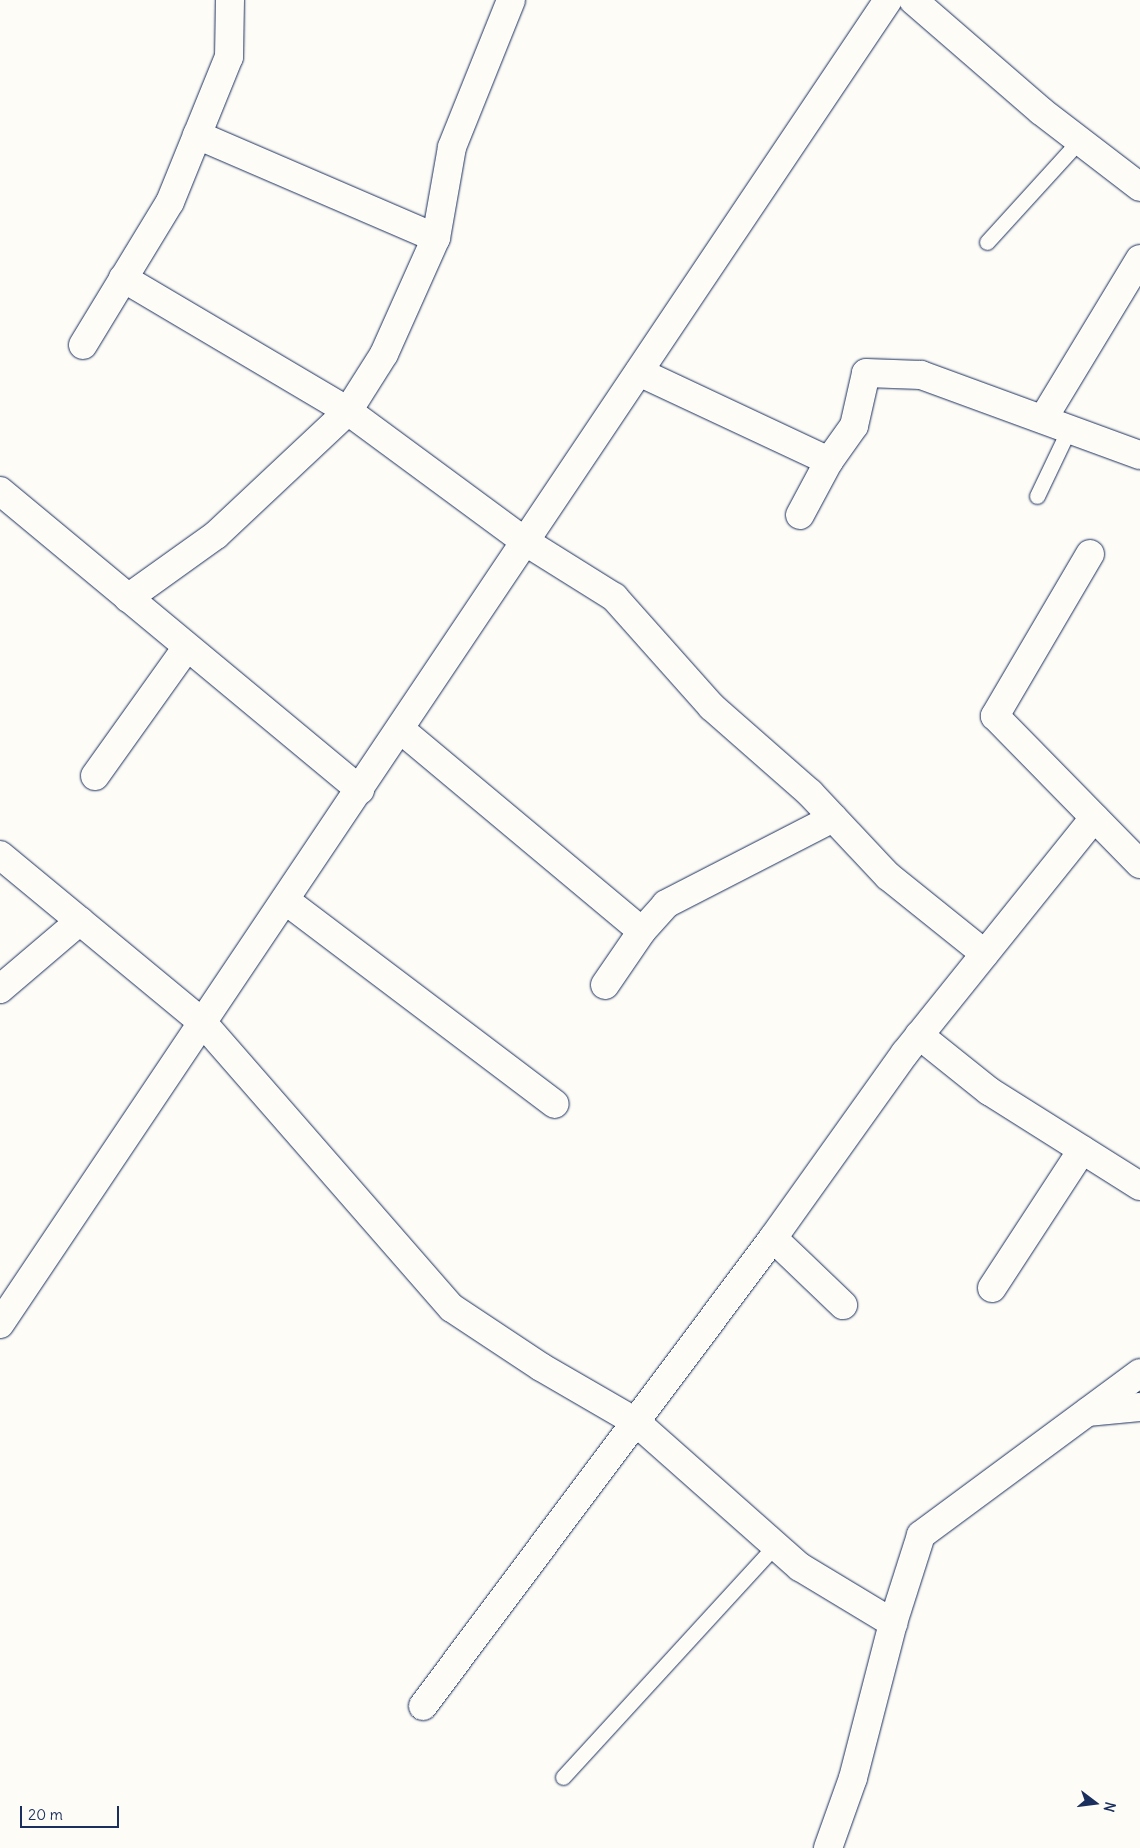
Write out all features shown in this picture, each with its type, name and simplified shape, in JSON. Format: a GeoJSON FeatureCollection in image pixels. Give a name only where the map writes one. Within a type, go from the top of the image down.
{"type":"FeatureCollection","features":[{"type":"Feature","properties":{"kind":"street"},"geometry":{"type":"LineString","coordinates":[[83,345],[170,202],[229,57],[231,0]]}},
{"type":"Feature","properties":{"kind":"street"},"geometry":{"type":"LineString","coordinates":[[128,598],[216,535],[348,411],[384,354],[436,238],[452,147],[511,0]]}},
{"type":"Feature","properties":{"kind":"street"},"geometry":{"type":"LineString","coordinates":[[0,1324],[360,790],[888,0]]}},
{"type":"Feature","properties":{"kind":"street"},"geometry":{"type":"LineString","coordinates":[[913,0],[1079,141],[1140,187]]}},
{"type":"Feature","properties":{"kind":"street"},"geometry":{"type":"LineString","coordinates":[[197,135],[436,238]]}},
{"type":"Feature","properties":{"kind":"street"},"geometry":{"type":"LineString","coordinates":[[1042,419],[1140,259]]}},
{"type":"Feature","properties":{"kind":"street"},"geometry":{"type":"LineString","coordinates":[[123,278],[348,411],[526,542],[614,598],[712,707],[810,793],[888,876],[985,954]]}},
{"type":"Feature","properties":{"kind":"street"},"geometry":{"type":"LineString","coordinates":[[639,372],[829,461]]}},
{"type":"Feature","properties":{"kind":"street"},"geometry":{"type":"LineString","coordinates":[[800,515],[829,461],[854,426],[866,373],[921,375],[1140,454]]}},
{"type":"Feature","properties":{"kind":"street"},"geometry":{"type":"LineString","coordinates":[[4,503],[128,598],[360,790]]}},
{"type":"Feature","properties":{"kind":"street"},"geometry":{"type":"LineString","coordinates":[[1090,554],[995,716],[1140,864]]}},
{"type":"Feature","properties":{"kind":"street"},"geometry":{"type":"LineString","coordinates":[[95,776],[187,647]]}},
{"type":"Feature","properties":{"kind":"street"},"geometry":{"type":"LineString","coordinates":[[400,729],[642,931]]}},
{"type":"Feature","properties":{"kind":"street"},"geometry":{"type":"LineString","coordinates":[[605,985],[642,931],[666,904],[833,818]]}},
{"type":"Feature","properties":{"kind":"street"},"geometry":{"type":"LineString","coordinates":[[423,1706],[773,1238],[919,1036],[1094,818]]}},
{"type":"Feature","properties":{"kind":"street"},"geometry":{"type":"LineString","coordinates":[[0,855],[203,1022],[452,1308],[541,1367],[636,1422],[800,1567],[893,1623]]}},
{"type":"Feature","properties":{"kind":"street"},"geometry":{"type":"LineString","coordinates":[[286,900],[555,1104]]}},
{"type":"Feature","properties":{"kind":"street"},"geometry":{"type":"LineString","coordinates":[[0,988],[80,921]]}},
{"type":"Feature","properties":{"kind":"street"},"geometry":{"type":"LineString","coordinates":[[919,1036],[989,1091],[1140,1186]]}},
{"type":"Feature","properties":{"kind":"street"},"geometry":{"type":"LineString","coordinates":[[992,1288],[1082,1150]]}},
{"type":"Feature","properties":{"kind":"street"},"geometry":{"type":"LineString","coordinates":[[773,1238],[842,1305]]}},
{"type":"Feature","properties":{"kind":"street"},"geometry":{"type":"LineString","coordinates":[[828,1848],[853,1778],[893,1623],[921,1535],[1140,1373]]}},
{"type":"Feature","properties":{"kind":"street"},"geometry":{"type":"LineString","coordinates":[[1087,1413],[1140,1407]]}},
{"type":"Feature","properties":{"kind":"lane"},"geometry":{"type":"LineString","coordinates":[[987,242],[1079,141]]}},
{"type":"Feature","properties":{"kind":"lane"},"geometry":{"type":"LineString","coordinates":[[1037,496],[1069,429]]}},
{"type":"Feature","properties":{"kind":"lane"},"geometry":{"type":"LineString","coordinates":[[563,1777],[775,1546]]}}]}
